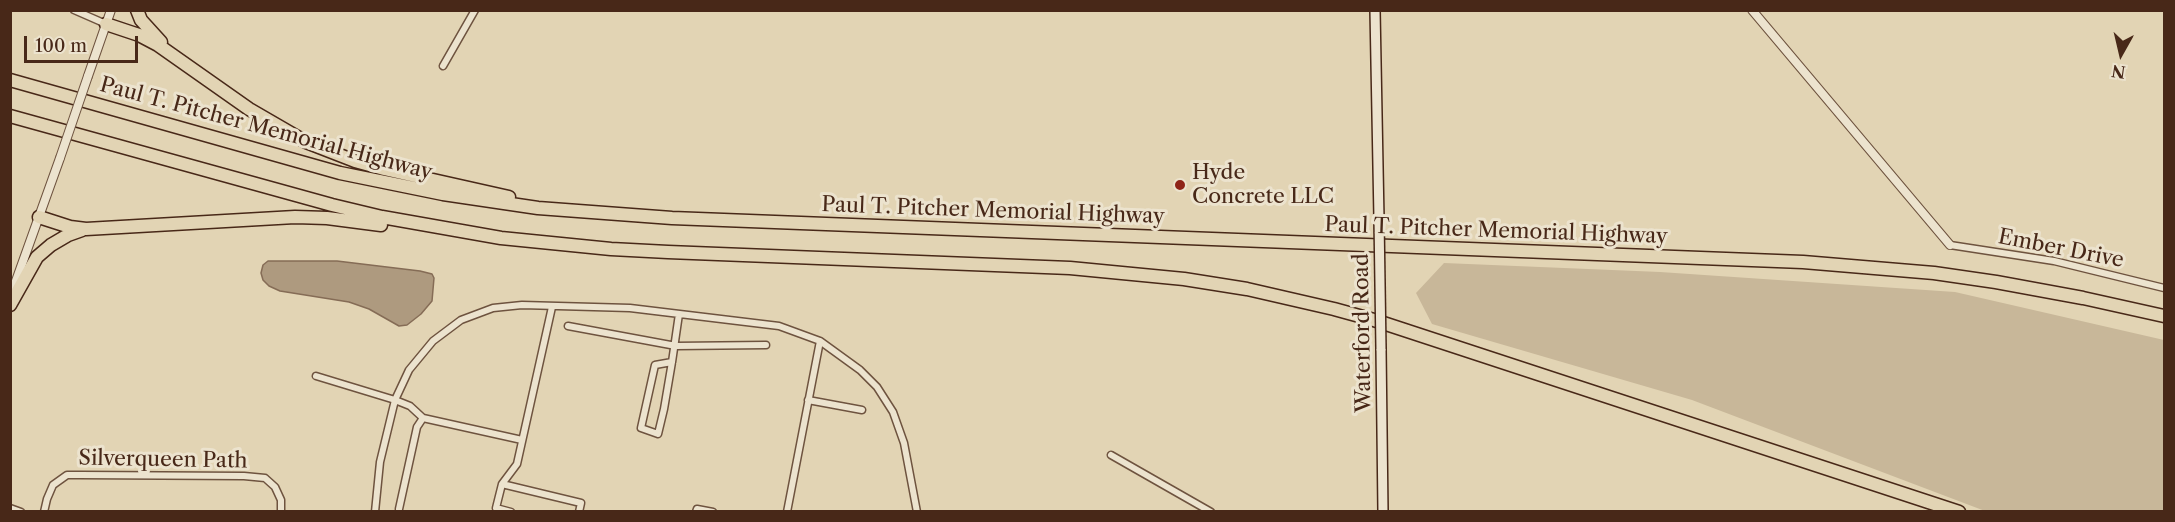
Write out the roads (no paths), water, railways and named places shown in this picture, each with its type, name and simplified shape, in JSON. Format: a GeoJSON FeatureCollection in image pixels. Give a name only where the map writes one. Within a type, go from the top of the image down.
{"type":"FeatureCollection","features":[{"type":"Feature","properties":{"kind":"highway"},"geometry":{"type":"LineString","coordinates":[[137,10],[149,31],[184,63]]}},
{"type":"Feature","properties":{"kind":"highway"},"geometry":{"type":"LineString","coordinates":[[106,24],[139,34],[279,128],[333,153],[384,169],[510,197],[538,208]]}},
{"type":"Feature","properties":{"kind":"highway","name":"Paul T. Pitcher Memorial Highway"},"geometry":{"type":"LineString","coordinates":[[10,81],[350,175],[442,194],[538,208],[672,218],[1803,262],[1934,273],[1996,282],[2104,302],[2164,316]]}},
{"type":"Feature","properties":{"kind":"highway"},"geometry":{"type":"LineString","coordinates":[[10,116],[332,205],[382,217],[501,238]]}},
{"type":"Feature","properties":{"kind":"highway"},"geometry":{"type":"LineString","coordinates":[[39,217],[70,227],[86,229],[295,217],[327,218],[437,234],[599,248],[1070,268],[1184,279],[1246,289],[1374,320],[1959,512]]}},
{"type":"Feature","properties":{"kind":"highway"},"geometry":{"type":"LineString","coordinates":[[10,305],[37,257],[68,235],[86,229]]}},
{"type":"Feature","properties":{"kind":"main road","name":"Waterford Road"},"geometry":{"type":"LineString","coordinates":[[1375,10],[1383,512]]}},
{"type":"Feature","properties":{"kind":"street"},"geometry":{"type":"LineString","coordinates":[[74,10],[106,24]]}},
{"type":"Feature","properties":{"kind":"street"},"geometry":{"type":"LineString","coordinates":[[10,297],[111,10]]}},
{"type":"Feature","properties":{"kind":"street"},"geometry":{"type":"LineString","coordinates":[[443,66],[475,10]]}},
{"type":"Feature","properties":{"kind":"street"},"geometry":{"type":"LineString","coordinates":[[1752,10],[1950,245]]}},
{"type":"Feature","properties":{"kind":"street","name":"Ember Drive"},"geometry":{"type":"LineString","coordinates":[[1950,245],[2054,261],[2164,288]]}},
{"type":"Feature","properties":{"kind":"street"},"geometry":{"type":"LineString","coordinates":[[375,512],[380,462],[395,400],[409,369],[433,341],[461,320],[493,308],[522,305],[630,308],[680,314],[778,326],[820,341],[860,370],[877,387],[893,412],[904,443],[917,512]]}},
{"type":"Feature","properties":{"kind":"street"},"geometry":{"type":"LineString","coordinates":[[511,512],[496,508],[502,484],[517,464],[552,307]]}},
{"type":"Feature","properties":{"kind":"street"},"geometry":{"type":"LineString","coordinates":[[672,362],[655,365],[644,417],[642,428],[658,434],[676,346],[680,314]]}},
{"type":"Feature","properties":{"kind":"street"},"geometry":{"type":"LineString","coordinates":[[568,326],[676,346],[766,345]]}},
{"type":"Feature","properties":{"kind":"street"},"geometry":{"type":"LineString","coordinates":[[787,512],[820,341]]}},
{"type":"Feature","properties":{"kind":"street"},"geometry":{"type":"LineString","coordinates":[[316,376],[395,400],[410,406],[423,418],[522,440]]}},
{"type":"Feature","properties":{"kind":"street"},"geometry":{"type":"LineString","coordinates":[[808,400],[861,410]]}},
{"type":"Feature","properties":{"kind":"street"},"geometry":{"type":"LineString","coordinates":[[399,509],[417,427],[423,418]]}},
{"type":"Feature","properties":{"kind":"street"},"geometry":{"type":"LineString","coordinates":[[1111,455],[1211,512]]}},
{"type":"Feature","properties":{"kind":"street","name":"Silverqueen Path"},"geometry":{"type":"LineString","coordinates":[[44,512],[53,485],[67,476],[80,475],[265,478],[275,487],[281,500],[281,512]]}},
{"type":"Feature","properties":{"kind":"street"},"geometry":{"type":"LineString","coordinates":[[502,484],[581,503],[579,512]]}},
{"type":"Feature","properties":{"kind":"street"},"geometry":{"type":"LineString","coordinates":[[1192,512],[1197,504]]}},
{"type":"Feature","properties":{"kind":"street"},"geometry":{"type":"LineString","coordinates":[[10,508],[21,512]]}},
{"type":"Feature","properties":{"kind":"street"},"geometry":{"type":"LineString","coordinates":[[696,512],[697,509],[713,512]]}},
{"type":"Feature","properties":{"kind":"place","name":"Hyde Concrete LLC"},"geometry":{"type":"Point","coordinates":[1180,185]}}]}
